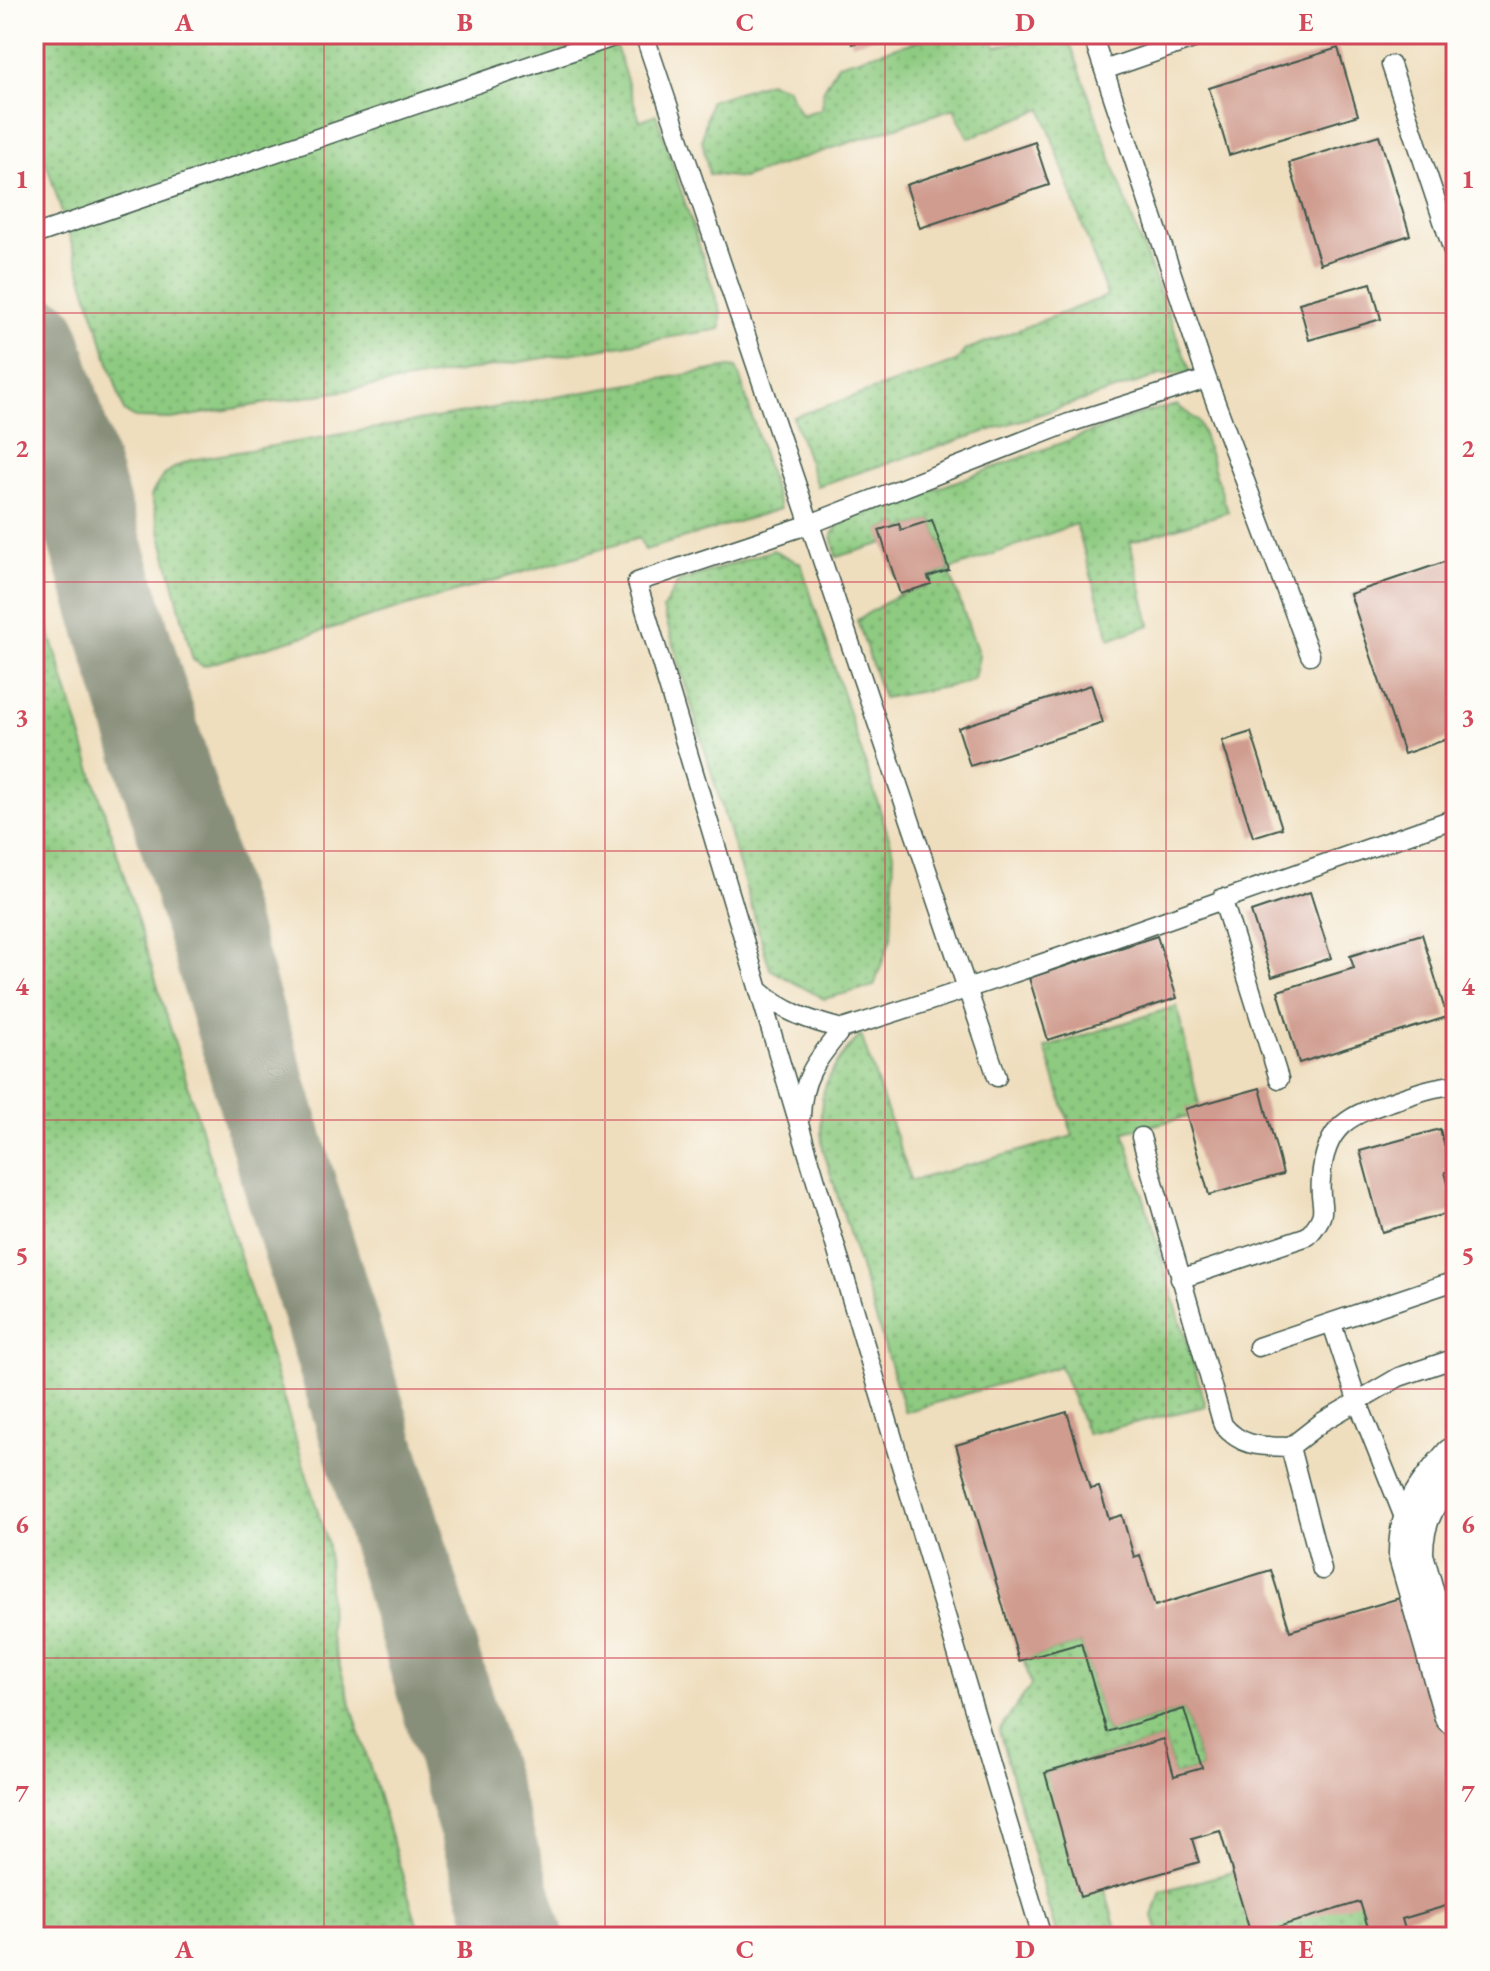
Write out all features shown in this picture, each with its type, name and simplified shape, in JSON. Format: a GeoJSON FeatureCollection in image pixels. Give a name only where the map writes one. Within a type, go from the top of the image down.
{"type":"FeatureCollection","features":[{"type":"Feature","properties":{"kind":"main road"},"geometry":{"type":"LineString","coordinates":[[1456,1459],[1423,1502],[1410,1536],[1411,1556],[1456,1713]]}},
{"type":"Feature","properties":{"kind":"lane"},"geometry":{"type":"LineString","coordinates":[[34,235],[622,34]]}},
{"type":"Feature","properties":{"kind":"lane"},"geometry":{"type":"LineString","coordinates":[[644,34],[997,1077]]}},
{"type":"Feature","properties":{"kind":"lane"},"geometry":{"type":"LineString","coordinates":[[1092,34],[1207,379],[1310,655]]}},
{"type":"Feature","properties":{"kind":"lane"},"geometry":{"type":"LineString","coordinates":[[1104,70],[1207,34]]}},
{"type":"Feature","properties":{"kind":"lane"},"geometry":{"type":"LineString","coordinates":[[1391,65],[1456,260]]}},
{"type":"Feature","properties":{"kind":"lane"},"geometry":{"type":"LineString","coordinates":[[1042,1937],[637,582],[810,524],[1069,423],[1207,379]]}},
{"type":"Feature","properties":{"kind":"lane"},"geometry":{"type":"LineString","coordinates":[[759,990],[773,1003],[790,1012],[842,1029],[967,990],[1456,818]]}},
{"type":"Feature","properties":{"kind":"lane"},"geometry":{"type":"LineString","coordinates":[[1222,898],[1279,1079]]}},
{"type":"Feature","properties":{"kind":"lane"},"geometry":{"type":"LineString","coordinates":[[801,1136],[802,1091],[816,1063],[842,1029]]}},
{"type":"Feature","properties":{"kind":"lane"},"geometry":{"type":"LineString","coordinates":[[1180,1279],[1308,1236],[1319,1223],[1325,1207],[1320,1183],[1323,1163],[1330,1142],[1340,1127],[1355,1114],[1434,1087],[1456,1085]]}},
{"type":"Feature","properties":{"kind":"lane"},"geometry":{"type":"LineString","coordinates":[[1141,1137],[1223,1425],[1232,1435],[1245,1443],[1290,1447],[1357,1400],[1399,1377],[1456,1358]]}},
{"type":"Feature","properties":{"kind":"lane"},"geometry":{"type":"LineString","coordinates":[[1258,1347],[1455,1281]]}},
{"type":"Feature","properties":{"kind":"lane"},"geometry":{"type":"LineString","coordinates":[[1332,1324],[1357,1400],[1410,1536]]}},
{"type":"Feature","properties":{"kind":"lane"},"geometry":{"type":"LineString","coordinates":[[1290,1447],[1322,1570]]}},
{"type":"Feature","properties":{"kind":"green space"},"geometry":{"type":"Polygon","coordinates":[[[34,34],[612,34],[640,121],[656,114],[721,313],[721,329],[171,419],[135,418],[124,411],[34,123],[34,34]]]}},
{"type":"Feature","properties":{"kind":"green space"},"geometry":{"type":"Polygon","coordinates":[[[941,34],[987,34],[997,47],[1042,34],[1067,34],[1191,373],[1161,375],[817,486],[793,417],[956,362],[965,350],[1107,296],[1042,109],[968,138],[954,108],[742,178],[709,174],[702,139],[710,101],[769,82],[787,88],[801,115],[822,109],[823,91],[838,64],[941,34]]]}},
{"type":"Feature","properties":{"kind":"green space"},"geometry":{"type":"Polygon","coordinates":[[[736,368],[739,374],[780,509],[645,550],[639,538],[203,666],[193,660],[151,496],[163,477],[177,466],[191,460],[736,368]]]}},
{"type":"Feature","properties":{"kind":"green space"},"geometry":{"type":"Polygon","coordinates":[[[1177,405],[1199,422],[1228,512],[1130,542],[1150,625],[1110,639],[1076,524],[949,570],[932,520],[901,530],[899,524],[880,530],[884,543],[836,557],[832,534],[842,521],[1146,412],[1177,405]]]}},
{"type":"Feature","properties":{"kind":"green space"},"geometry":{"type":"Polygon","coordinates":[[[773,550],[801,564],[894,853],[891,938],[874,986],[824,999],[770,969],[663,609],[678,582],[773,550]]]}},
{"type":"Feature","properties":{"kind":"green space"},"geometry":{"type":"Polygon","coordinates":[[[949,570],[979,656],[974,678],[962,684],[883,698],[857,620],[900,594],[930,584],[928,577],[949,570]]]}},
{"type":"Feature","properties":{"kind":"green space"},"geometry":{"type":"Polygon","coordinates":[[[34,581],[328,1545],[330,1634],[421,1937],[34,1937],[34,581]]]}},
{"type":"Feature","properties":{"kind":"green space"},"geometry":{"type":"Polygon","coordinates":[[[1177,1006],[1199,1105],[1187,1117],[1124,1132],[1206,1406],[1087,1434],[1060,1366],[905,1412],[823,1149],[822,1100],[830,1074],[838,1062],[861,1035],[911,1181],[1073,1136],[1045,1048],[1177,1006]]]}},
{"type":"Feature","properties":{"kind":"green space"},"geometry":{"type":"Polygon","coordinates":[[[1081,1643],[1107,1732],[1184,1709],[1202,1768],[1174,1776],[1164,1739],[1045,1773],[1105,1889],[1118,1937],[1057,1937],[999,1731],[1031,1685],[1024,1659],[1081,1643]]]}},
{"type":"Feature","properties":{"kind":"green space"},"geometry":{"type":"Polygon","coordinates":[[[1233,1872],[1360,1902],[1371,1937],[1160,1937],[1153,1916],[1161,1891],[1233,1872]]]}},
{"type":"Feature","properties":{"kind":"building"},"geometry":{"type":"Polygon","coordinates":[[[848,34],[881,34],[881,35],[852,44],[848,34]]]}},
{"type":"Feature","properties":{"kind":"building"},"geometry":{"type":"Polygon","coordinates":[[[1338,48],[1358,115],[1229,155],[1209,88],[1338,48]]]}},
{"type":"Feature","properties":{"kind":"building"},"geometry":{"type":"Polygon","coordinates":[[[1379,135],[1410,235],[1320,264],[1289,163],[1379,135]]]}},
{"type":"Feature","properties":{"kind":"building"},"geometry":{"type":"Polygon","coordinates":[[[1035,142],[1049,185],[920,228],[906,185],[1035,142]]]}},
{"type":"Feature","properties":{"kind":"building"},"geometry":{"type":"Polygon","coordinates":[[[1371,283],[1381,319],[1309,340],[1299,303],[1371,283]]]}},
{"type":"Feature","properties":{"kind":"building"},"geometry":{"type":"Polygon","coordinates":[[[932,520],[949,570],[928,577],[931,584],[900,594],[879,530],[899,524],[901,530],[932,520]]]}},
{"type":"Feature","properties":{"kind":"building"},"geometry":{"type":"Polygon","coordinates":[[[1456,558],[1456,736],[1404,754],[1350,594],[1456,558]]]}},
{"type":"Feature","properties":{"kind":"building"},"geometry":{"type":"Polygon","coordinates":[[[1091,685],[1103,723],[970,766],[958,728],[1091,685]]]}},
{"type":"Feature","properties":{"kind":"building"},"geometry":{"type":"Polygon","coordinates":[[[1251,732],[1282,828],[1253,837],[1222,741],[1251,732]]]}},
{"type":"Feature","properties":{"kind":"building"},"geometry":{"type":"Polygon","coordinates":[[[1310,892],[1331,958],[1272,977],[1251,912],[1310,892]]]}},
{"type":"Feature","properties":{"kind":"building"},"geometry":{"type":"Polygon","coordinates":[[[1422,934],[1447,1017],[1299,1063],[1278,991],[1354,968],[1350,956],[1422,934]]]}},
{"type":"Feature","properties":{"kind":"building"},"geometry":{"type":"Polygon","coordinates":[[[1157,936],[1177,998],[1048,1040],[1029,978],[1157,936]]]}},
{"type":"Feature","properties":{"kind":"building"},"geometry":{"type":"Polygon","coordinates":[[[1260,1088],[1283,1174],[1209,1195],[1185,1109],[1260,1088]]]}},
{"type":"Feature","properties":{"kind":"building"},"geometry":{"type":"Polygon","coordinates":[[[1440,1129],[1451,1170],[1445,1172],[1455,1211],[1382,1232],[1360,1151],[1440,1129]]]}},
{"type":"Feature","properties":{"kind":"building"},"geometry":{"type":"Polygon","coordinates":[[[1067,1412],[1090,1489],[1099,1487],[1109,1519],[1122,1515],[1134,1557],[1140,1555],[1155,1606],[1271,1570],[1290,1631],[1416,1593],[1456,1728],[1456,1903],[1402,1919],[1407,1937],[1371,1937],[1360,1902],[1251,1935],[1220,1831],[1192,1839],[1199,1862],[1080,1897],[1045,1773],[1164,1739],[1174,1776],[1202,1768],[1184,1709],[1107,1732],[1081,1643],[1019,1661],[956,1445],[1067,1412]]]}},
{"type":"Feature","properties":{"kind":"taxiway"},"geometry":{"type":"LineString","coordinates":[[34,340],[518,1937]]}}]}
